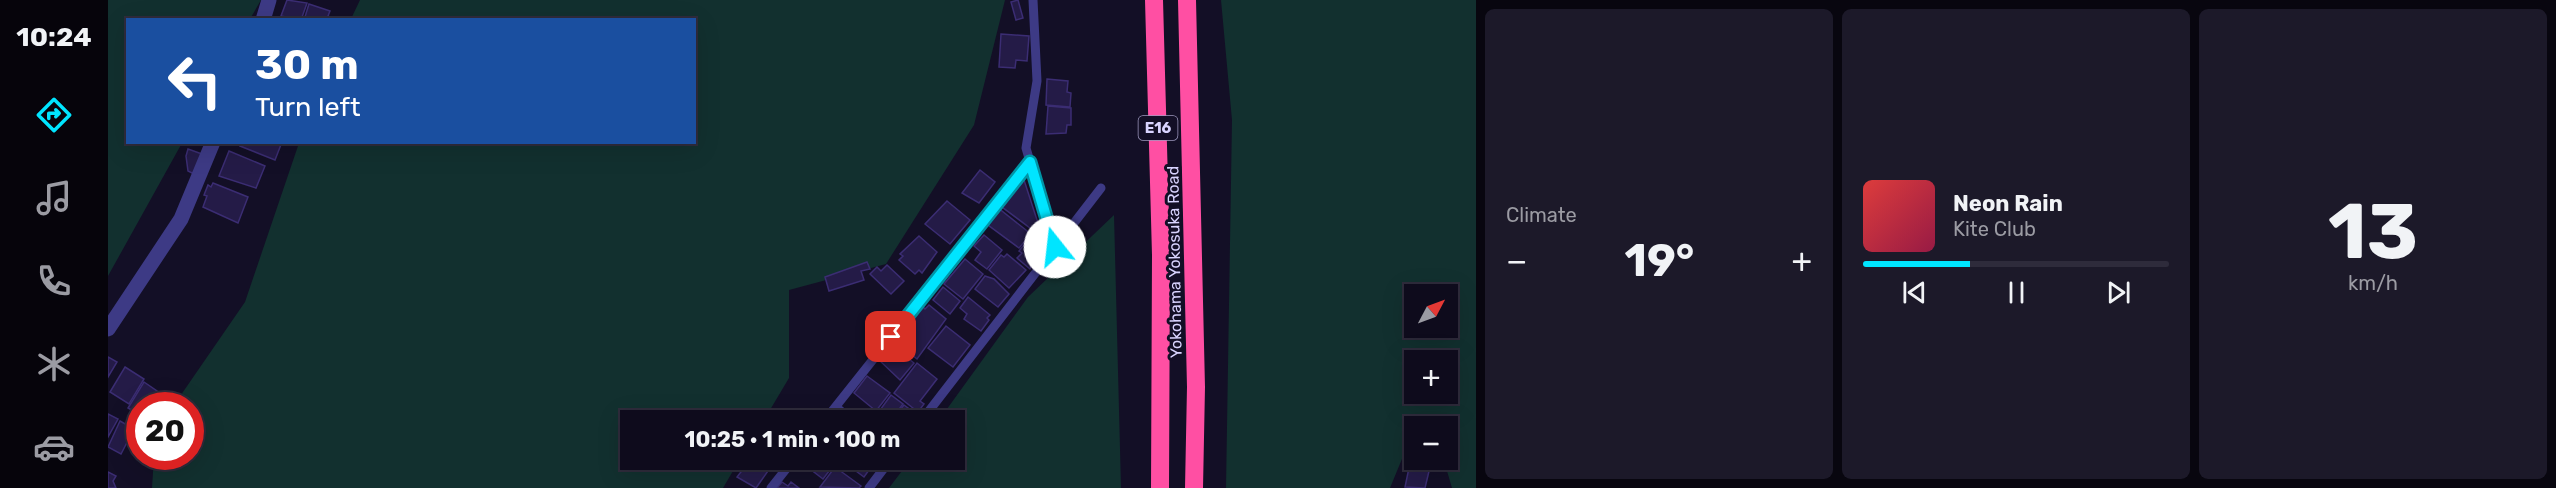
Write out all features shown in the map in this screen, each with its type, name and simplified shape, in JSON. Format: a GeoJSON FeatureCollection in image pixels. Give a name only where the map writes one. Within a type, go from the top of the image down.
{"type":"FeatureCollection","features":[{"type":"Feature","properties":{"kind":"highway","name":"Yokohama Yokosuka Road"},"geometry":{"type":"LineString","coordinates":[[1154,0],[1161,255],[1160,488]]}},
{"type":"Feature","properties":{"kind":"highway","name":"Yokohama Yokosuka Road"},"geometry":{"type":"LineString","coordinates":[[1187,0],[1196,387],[1194,488]]}},
{"type":"Feature","properties":{"kind":"street"},"geometry":{"type":"LineString","coordinates":[[264,18],[269,0]]}},
{"type":"Feature","properties":{"kind":"street"},"geometry":{"type":"LineString","coordinates":[[108,328],[176,228],[212,144]]}},
{"type":"Feature","properties":{"kind":"lane"},"geometry":{"type":"LineString","coordinates":[[1033,0],[1037,81],[1026,148],[1055,247]]}},
{"type":"Feature","properties":{"kind":"lane"},"geometry":{"type":"LineString","coordinates":[[833,410],[1030,162]]}},
{"type":"Feature","properties":{"kind":"lane"},"geometry":{"type":"LineString","coordinates":[[930,410],[1101,188]]}},
{"type":"Feature","properties":{"kind":"lane"},"geometry":{"type":"LineString","coordinates":[[836,407],[839,410]]}},
{"type":"Feature","properties":{"kind":"lane"},"geometry":{"type":"LineString","coordinates":[[771,488],[785,470]]}},
{"type":"Feature","properties":{"kind":"lane"},"geometry":{"type":"LineString","coordinates":[[868,488],[882,470]]}},
{"type":"Feature","properties":{"kind":"green space"},"geometry":{"type":"Polygon","coordinates":[[[108,0],[261,0],[251,18],[126,18],[126,144],[181,144],[108,276],[108,0]]]}},
{"type":"Feature","properties":{"kind":"green space"},"geometry":{"type":"Polygon","coordinates":[[[360,0],[1005,0],[974,125],[886,264],[789,290],[789,378],[770,410],[620,410],[620,470],[734,470],[723,488],[152,488],[153,470],[204,470],[204,392],[183,392],[245,302],[299,144],[696,144],[696,18],[351,18],[360,0]]]}},
{"type":"Feature","properties":{"kind":"green space"},"geometry":{"type":"Polygon","coordinates":[[[1221,0],[1476,0],[1476,488],[1452,488],[1447,471],[1444,470],[1458,470],[1458,416],[1404,416],[1404,454],[1390,488],[1226,488],[1232,120],[1221,0]]]}},
{"type":"Feature","properties":{"kind":"green space"},"geometry":{"type":"Polygon","coordinates":[[[1114,215],[1121,488],[889,488],[903,470],[965,470],[965,410],[946,410],[1028,297],[1114,215]]]}},
{"type":"Feature","properties":{"kind":"building"},"geometry":{"type":"Polygon","coordinates":[[[287,0],[307,3],[302,18],[281,16],[287,0]]]}},
{"type":"Feature","properties":{"kind":"building"},"geometry":{"type":"Polygon","coordinates":[[[1018,0],[1023,18],[1016,20],[1011,2],[1018,0]]]}},
{"type":"Feature","properties":{"kind":"building"},"geometry":{"type":"Polygon","coordinates":[[[309,4],[330,11],[328,16],[332,18],[305,18],[309,4]]]}},
{"type":"Feature","properties":{"kind":"building"},"geometry":{"type":"Polygon","coordinates":[[[1001,34],[1029,36],[1027,61],[1016,60],[1015,68],[999,67],[1001,34]]]}},
{"type":"Feature","properties":{"kind":"building"},"geometry":{"type":"Polygon","coordinates":[[[1047,79],[1068,81],[1067,92],[1071,93],[1070,107],[1046,105],[1047,79]]]}},
{"type":"Feature","properties":{"kind":"building"},"geometry":{"type":"Polygon","coordinates":[[[1048,106],[1071,108],[1071,125],[1067,125],[1066,133],[1046,134],[1048,106]]]}},
{"type":"Feature","properties":{"kind":"building"},"geometry":{"type":"Polygon","coordinates":[[[241,144],[281,144],[275,160],[240,146],[241,144]]]}},
{"type":"Feature","properties":{"kind":"building"},"geometry":{"type":"Polygon","coordinates":[[[188,149],[202,154],[194,174],[188,171],[186,156],[188,149]]]}},
{"type":"Feature","properties":{"kind":"building"},"geometry":{"type":"Polygon","coordinates":[[[229,151],[265,166],[256,188],[219,176],[229,151]]]}},
{"type":"Feature","properties":{"kind":"building"},"geometry":{"type":"Polygon","coordinates":[[[980,170],[995,182],[979,203],[962,193],[980,170]]]}},
{"type":"Feature","properties":{"kind":"building"},"geometry":{"type":"Polygon","coordinates":[[[1024,180],[1038,223],[1036,225],[1040,228],[1038,234],[1002,207],[1024,180]]]}},
{"type":"Feature","properties":{"kind":"building"},"geometry":{"type":"Polygon","coordinates":[[[213,183],[248,197],[238,223],[203,207],[208,185],[211,187],[213,183]]]}},
{"type":"Feature","properties":{"kind":"building"},"geometry":{"type":"Polygon","coordinates":[[[947,201],[970,220],[950,244],[925,224],[947,201]]]}},
{"type":"Feature","properties":{"kind":"building"},"geometry":{"type":"Polygon","coordinates":[[[997,207],[1031,234],[1019,248],[988,225],[995,216],[992,213],[997,207]]]}},
{"type":"Feature","properties":{"kind":"building"},"geometry":{"type":"Polygon","coordinates":[[[984,235],[1002,250],[987,269],[975,260],[981,252],[974,246],[984,235]]]}},
{"type":"Feature","properties":{"kind":"building"},"geometry":{"type":"Polygon","coordinates":[[[919,236],[937,252],[922,273],[919,270],[915,274],[899,260],[903,256],[900,254],[919,236]]]}},
{"type":"Feature","properties":{"kind":"building"},"geometry":{"type":"Polygon","coordinates":[[[1031,236],[1046,248],[1030,269],[1017,258],[1022,253],[1019,251],[1031,236]]]}},
{"type":"Feature","properties":{"kind":"building"},"geometry":{"type":"Polygon","coordinates":[[[1007,254],[1026,270],[1009,288],[989,270],[1001,255],[1004,257],[1007,254]]]}},
{"type":"Feature","properties":{"kind":"building"},"geometry":{"type":"Polygon","coordinates":[[[965,259],[983,274],[963,299],[944,284],[965,259]]]}},
{"type":"Feature","properties":{"kind":"building"},"geometry":{"type":"Polygon","coordinates":[[[867,262],[870,269],[861,271],[864,280],[829,291],[825,277],[867,262]]]}},
{"type":"Feature","properties":{"kind":"building"},"geometry":{"type":"Polygon","coordinates":[[[887,265],[904,281],[891,294],[870,274],[877,267],[881,271],[887,265]]]}},
{"type":"Feature","properties":{"kind":"building"},"geometry":{"type":"Polygon","coordinates":[[[985,276],[994,279],[1009,294],[998,307],[975,289],[985,276]]]}},
{"type":"Feature","properties":{"kind":"building"},"geometry":{"type":"Polygon","coordinates":[[[943,287],[960,301],[950,314],[933,300],[943,287]]]}},
{"type":"Feature","properties":{"kind":"building"},"geometry":{"type":"Polygon","coordinates":[[[968,297],[990,315],[981,331],[964,319],[967,314],[960,308],[968,297]]]}},
{"type":"Feature","properties":{"kind":"building"},"geometry":{"type":"Polygon","coordinates":[[[921,305],[925,309],[929,305],[946,319],[917,359],[899,344],[910,333],[903,328],[921,305]]]}},
{"type":"Feature","properties":{"kind":"building"},"geometry":{"type":"Polygon","coordinates":[[[873,319],[881,324],[878,330],[870,324],[873,319]]]}},
{"type":"Feature","properties":{"kind":"building"},"geometry":{"type":"Polygon","coordinates":[[[946,326],[970,345],[953,367],[928,348],[946,326]]]}},
{"type":"Feature","properties":{"kind":"building"},"geometry":{"type":"Polygon","coordinates":[[[890,344],[914,363],[900,380],[878,359],[890,344]]]}},
{"type":"Feature","properties":{"kind":"building"},"geometry":{"type":"Polygon","coordinates":[[[108,357],[117,362],[108,377],[108,357]]]}},
{"type":"Feature","properties":{"kind":"building"},"geometry":{"type":"Polygon","coordinates":[[[917,363],[937,379],[920,401],[924,404],[920,410],[915,410],[894,393],[917,363]]]}},
{"type":"Feature","properties":{"kind":"building"},"geometry":{"type":"Polygon","coordinates":[[[125,367],[144,379],[136,392],[126,392],[126,402],[110,392],[125,367]]]}},
{"type":"Feature","properties":{"kind":"building"},"geometry":{"type":"Polygon","coordinates":[[[867,376],[890,393],[875,410],[854,393],[867,376]]]}},
{"type":"Feature","properties":{"kind":"building"},"geometry":{"type":"Polygon","coordinates":[[[144,382],[157,391],[156,392],[138,392],[144,382]]]}},
{"type":"Feature","properties":{"kind":"building"},"geometry":{"type":"Polygon","coordinates":[[[891,395],[903,404],[898,410],[880,410],[891,395]]]}},
{"type":"Feature","properties":{"kind":"building"},"geometry":{"type":"Polygon","coordinates":[[[904,405],[911,410],[900,410],[904,405]]]}},
{"type":"Feature","properties":{"kind":"building"},"geometry":{"type":"Polygon","coordinates":[[[108,414],[118,419],[108,437],[108,414]]]}},
{"type":"Feature","properties":{"kind":"building"},"geometry":{"type":"Polygon","coordinates":[[[120,421],[126,424],[126,444],[121,454],[108,447],[120,421]]]}},
{"type":"Feature","properties":{"kind":"building"},"geometry":{"type":"Polygon","coordinates":[[[742,470],[768,471],[756,488],[737,477],[742,470]]]}},
{"type":"Feature","properties":{"kind":"building"},"geometry":{"type":"Polygon","coordinates":[[[811,470],[830,470],[823,479],[811,470]]]}},
{"type":"Feature","properties":{"kind":"building"},"geometry":{"type":"Polygon","coordinates":[[[833,470],[839,470],[861,486],[859,488],[820,487],[833,470]]]}},
{"type":"Feature","properties":{"kind":"building"},"geometry":{"type":"Polygon","coordinates":[[[855,470],[869,470],[864,477],[855,470]]]}},
{"type":"Feature","properties":{"kind":"building"},"geometry":{"type":"Polygon","coordinates":[[[1409,470],[1429,470],[1425,488],[1405,487],[1409,470]]]}},
{"type":"Feature","properties":{"kind":"building"},"geometry":{"type":"Polygon","coordinates":[[[108,472],[116,476],[113,481],[116,488],[108,488],[108,472]]]}},
{"type":"Feature","properties":{"kind":"building"},"geometry":{"type":"Polygon","coordinates":[[[782,482],[788,486],[791,482],[799,488],[777,488],[782,482]]]}},
{"type":"Feature","properties":{"kind":"route"},"geometry":{"type":"LineString","coordinates":[[891,337],[1030,162],[1055,247]]}}]}
